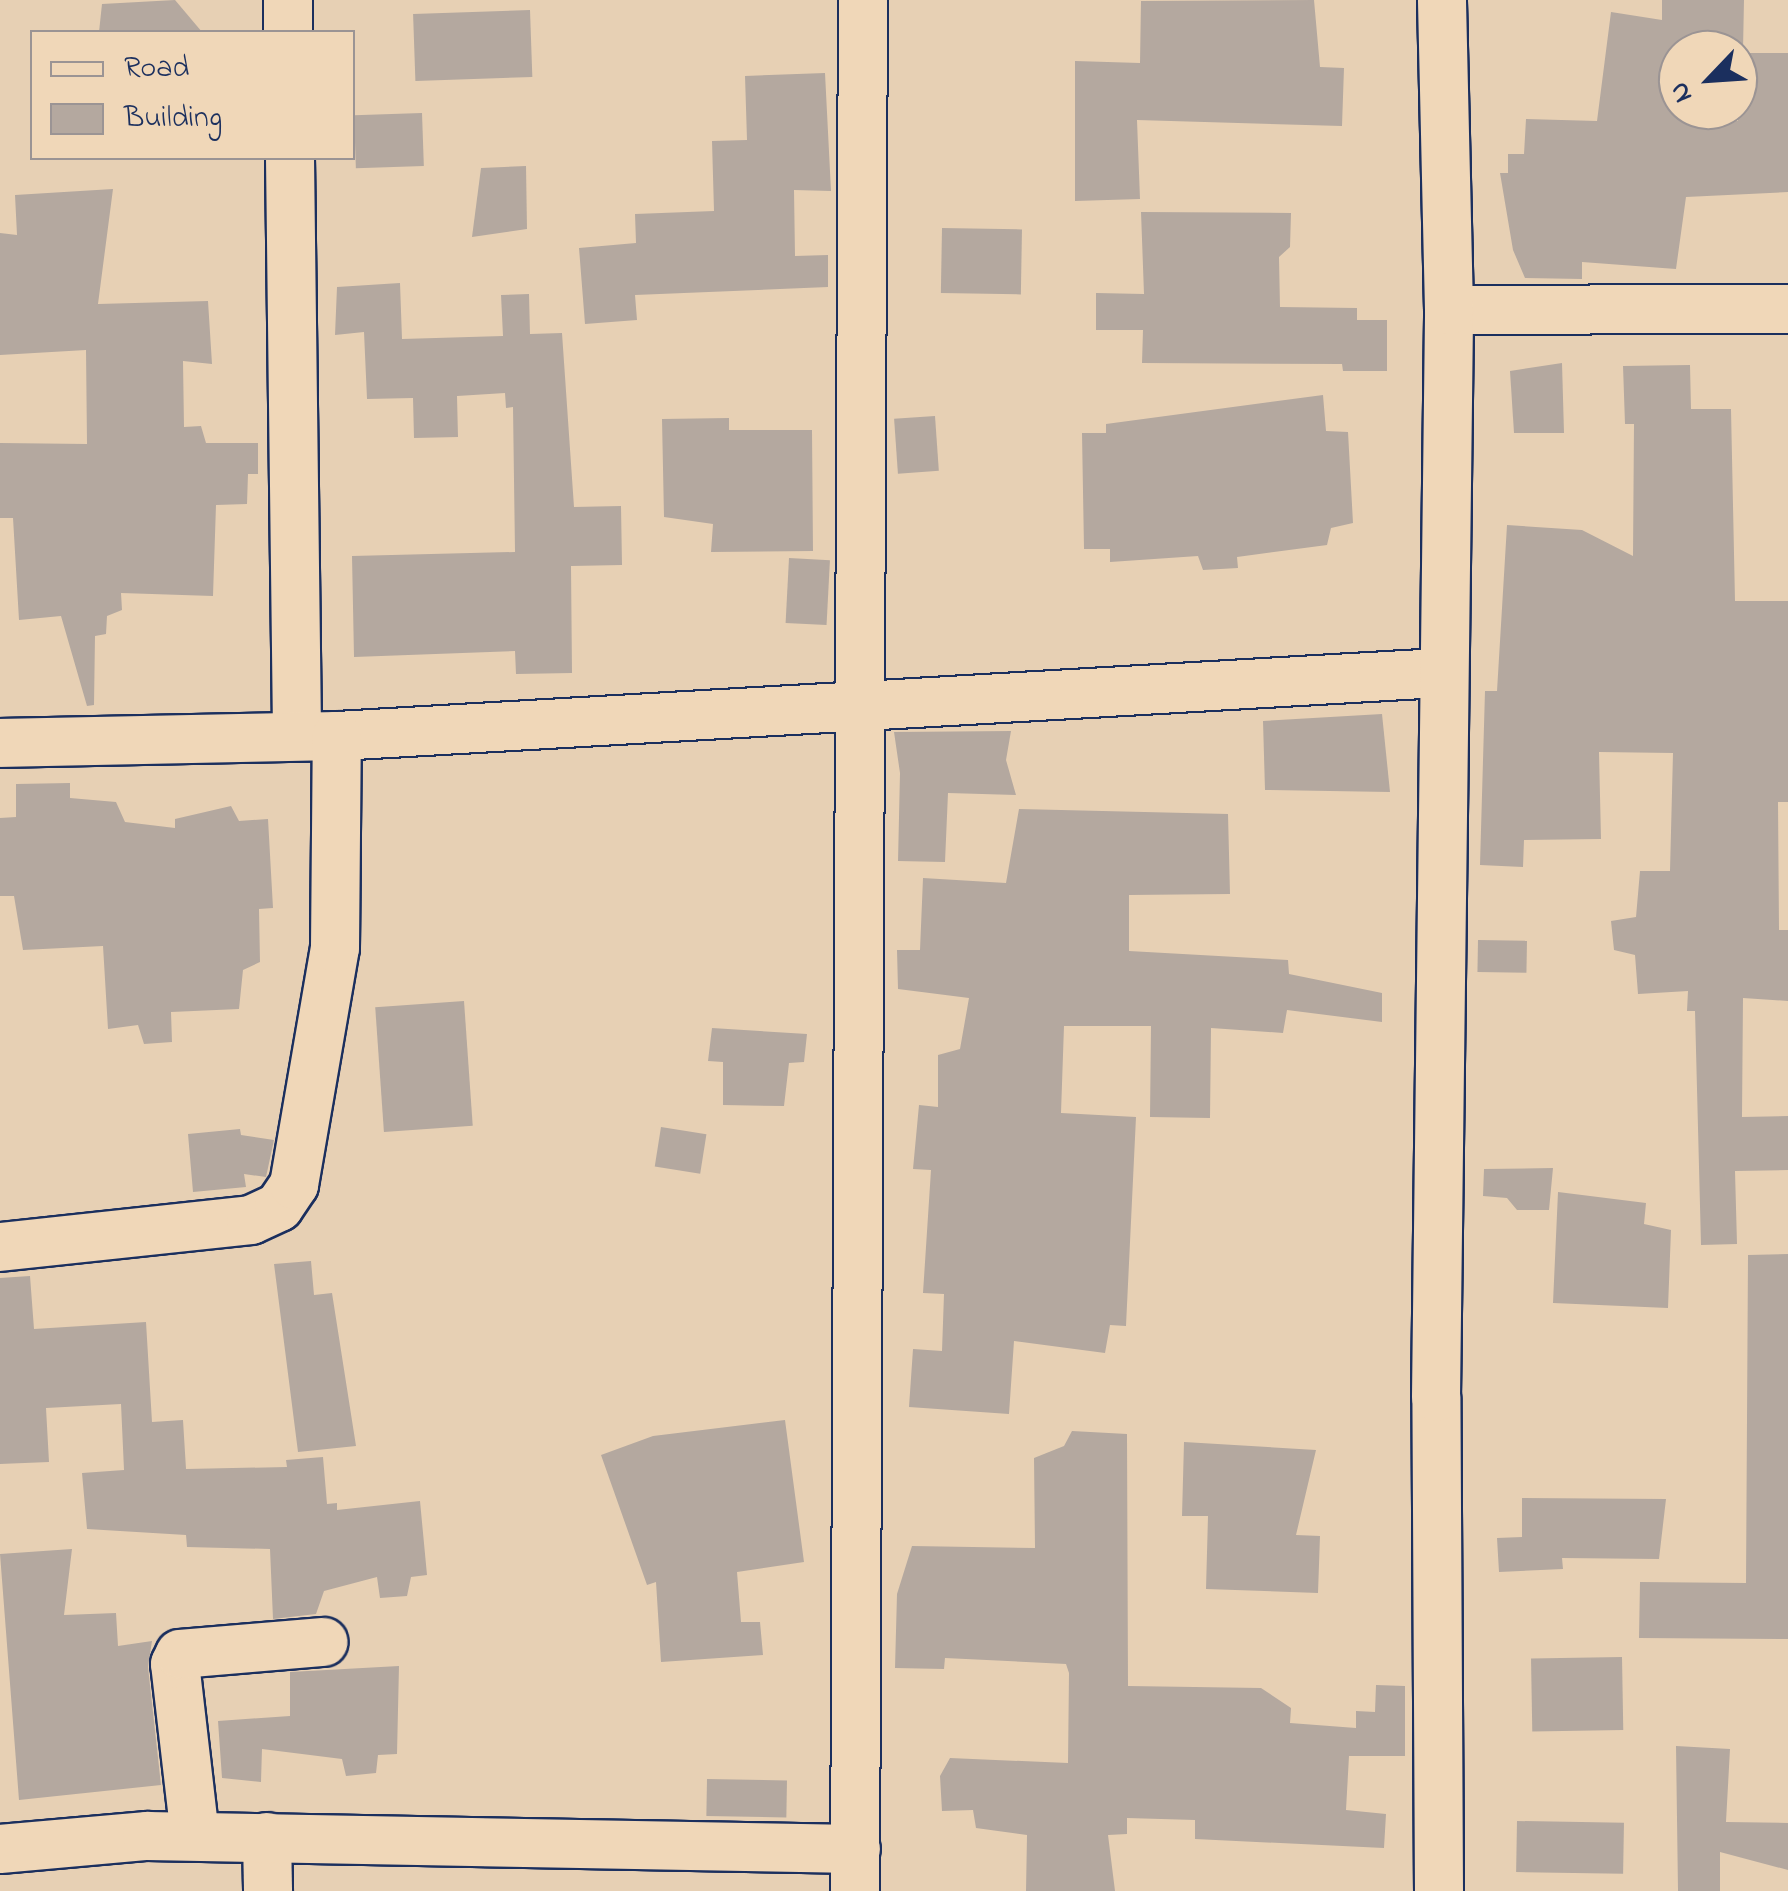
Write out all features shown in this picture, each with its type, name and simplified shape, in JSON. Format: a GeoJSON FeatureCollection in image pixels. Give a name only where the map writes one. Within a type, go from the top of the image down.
{"type":"FeatureCollection","features":[{"type":"Feature","properties":{"kind":"street"},"geometry":{"type":"LineString","coordinates":[[288,0],[288,30]]}},
{"type":"Feature","properties":{"kind":"street"},"geometry":{"type":"LineString","coordinates":[[0,1849],[194,1836],[268,1836],[856,1870],[863,0]]}},
{"type":"Feature","properties":{"kind":"street"},"geometry":{"type":"LineString","coordinates":[[1439,1891],[1442,673],[1449,310],[1442,0]]}},
{"type":"Feature","properties":{"kind":"street"},"geometry":{"type":"LineString","coordinates":[[0,1247],[251,1220],[278,1207],[294,1185],[335,948],[317,735],[290,160]]}},
{"type":"Feature","properties":{"kind":"street"},"geometry":{"type":"LineString","coordinates":[[1449,310],[1788,309]]}},
{"type":"Feature","properties":{"kind":"street"},"geometry":{"type":"LineString","coordinates":[[0,743],[317,735],[1442,673]]}},
{"type":"Feature","properties":{"kind":"street"},"geometry":{"type":"LineString","coordinates":[[194,1836],[174,1664],[180,1654],[324,1642]]}},
{"type":"Feature","properties":{"kind":"street"},"geometry":{"type":"LineString","coordinates":[[268,1836],[268,1891]]}},
{"type":"Feature","properties":{"kind":"building"},"geometry":{"type":"Polygon","coordinates":[[[175,0],[200,30],[99,30],[102,4],[175,0]]]}},
{"type":"Feature","properties":{"kind":"building"},"geometry":{"type":"Polygon","coordinates":[[[1314,0],[1320,67],[1344,68],[1342,126],[1137,120],[1140,199],[1075,201],[1075,61],[1140,63],[1141,1],[1314,0]]]}},
{"type":"Feature","properties":{"kind":"building"},"geometry":{"type":"Polygon","coordinates":[[[1662,0],[1744,0],[1743,30],[1658,30],[1658,130],[1758,130],[1758,53],[1788,53],[1788,192],[1686,197],[1676,269],[1582,262],[1582,279],[1525,278],[1513,250],[1500,173],[1508,173],[1508,154],[1524,154],[1526,119],[1597,121],[1611,12],[1662,20],[1662,0]]]}},
{"type":"Feature","properties":{"kind":"building"},"geometry":{"type":"Polygon","coordinates":[[[530,10],[532,77],[415,81],[413,14],[530,10]]]}},
{"type":"Feature","properties":{"kind":"building"},"geometry":{"type":"Polygon","coordinates":[[[825,73],[831,191],[794,190],[795,256],[828,255],[828,287],[635,295],[637,320],[585,324],[579,248],[636,243],[635,214],[714,211],[712,141],[747,140],[745,76],[825,73]]]}},
{"type":"Feature","properties":{"kind":"building"},"geometry":{"type":"Polygon","coordinates":[[[422,113],[424,166],[356,168],[355,115],[422,113]]]}},
{"type":"Feature","properties":{"kind":"building"},"geometry":{"type":"Polygon","coordinates":[[[526,166],[527,229],[472,237],[481,168],[526,166]]]}},
{"type":"Feature","properties":{"kind":"building"},"geometry":{"type":"Polygon","coordinates":[[[113,189],[98,304],[208,301],[212,364],[183,361],[184,427],[201,426],[206,443],[258,443],[258,474],[248,474],[247,504],[216,505],[213,596],[121,593],[122,610],[107,616],[106,634],[95,636],[94,705],[87,706],[61,616],[19,620],[13,518],[0,518],[0,443],[87,444],[86,350],[0,355],[0,233],[17,235],[15,195],[113,189]]]}},
{"type":"Feature","properties":{"kind":"building"},"geometry":{"type":"Polygon","coordinates":[[[1141,212],[1291,213],[1290,247],[1279,257],[1280,307],[1357,308],[1357,320],[1387,320],[1387,371],[1343,371],[1342,364],[1142,363],[1143,330],[1096,330],[1096,293],[1144,294],[1141,212]]]}},
{"type":"Feature","properties":{"kind":"building"},"geometry":{"type":"Polygon","coordinates":[[[942,228],[1022,229],[1021,294],[941,293],[942,228]]]}},
{"type":"Feature","properties":{"kind":"building"},"geometry":{"type":"Polygon","coordinates":[[[400,283],[402,339],[503,336],[501,295],[529,294],[530,334],[562,333],[574,507],[621,506],[622,565],[571,566],[572,673],[516,674],[515,651],[354,657],[352,556],[515,552],[513,407],[506,408],[505,393],[457,396],[458,437],[414,438],[413,398],[367,399],[364,332],[335,335],[337,287],[400,283]]]}},
{"type":"Feature","properties":{"kind":"building"},"geometry":{"type":"Polygon","coordinates":[[[1562,363],[1564,433],[1514,433],[1510,371],[1562,363]]]}},
{"type":"Feature","properties":{"kind":"building"},"geometry":{"type":"Polygon","coordinates":[[[1690,365],[1691,409],[1731,409],[1735,601],[1788,601],[1788,802],[1778,802],[1779,930],[1788,930],[1788,1001],[1743,998],[1742,1117],[1788,1116],[1788,1170],[1735,1171],[1737,1244],[1701,1245],[1695,1011],[1687,1011],[1688,991],[1638,994],[1635,955],[1614,950],[1611,921],[1636,917],[1640,871],[1670,871],[1673,753],[1599,752],[1601,839],[1524,840],[1523,867],[1480,865],[1485,691],[1497,691],[1507,525],[1582,530],[1633,556],[1634,424],[1625,424],[1623,366],[1690,365]]]}},
{"type":"Feature","properties":{"kind":"building"},"geometry":{"type":"Polygon","coordinates":[[[1323,395],[1326,431],[1348,432],[1353,523],[1331,528],[1327,545],[1237,557],[1238,568],[1203,570],[1198,556],[1110,562],[1110,549],[1084,549],[1082,433],[1106,433],[1106,424],[1323,395]]]}},
{"type":"Feature","properties":{"kind":"building"},"geometry":{"type":"Polygon","coordinates":[[[935,416],[939,471],[898,474],[894,419],[935,416]]]}},
{"type":"Feature","properties":{"kind":"building"},"geometry":{"type":"Polygon","coordinates":[[[729,418],[729,430],[812,430],[813,551],[711,552],[713,524],[664,517],[662,419],[729,418]]]}},
{"type":"Feature","properties":{"kind":"building"},"geometry":{"type":"Polygon","coordinates":[[[789,558],[830,560],[827,625],[786,623],[789,558]]]}},
{"type":"Feature","properties":{"kind":"building"},"geometry":{"type":"Polygon","coordinates":[[[1382,714],[1390,792],[1265,790],[1263,721],[1382,714]]]}},
{"type":"Feature","properties":{"kind":"building"},"geometry":{"type":"Polygon","coordinates":[[[1011,731],[1006,760],[1016,795],[948,793],[945,862],[898,861],[900,773],[894,732],[1011,731]]]}},
{"type":"Feature","properties":{"kind":"building"},"geometry":{"type":"Polygon","coordinates":[[[70,783],[70,798],[116,802],[125,822],[175,828],[175,819],[231,806],[239,821],[268,819],[273,908],[259,909],[260,962],[243,970],[239,1009],[171,1012],[172,1042],[144,1044],[138,1025],[108,1029],[103,946],[23,950],[14,896],[0,896],[0,818],[16,817],[16,784],[70,783]]]}},
{"type":"Feature","properties":{"kind":"building"},"geometry":{"type":"Polygon","coordinates":[[[1019,809],[1228,814],[1230,894],[1129,895],[1129,951],[1288,960],[1289,974],[1382,993],[1382,1022],[1287,1010],[1283,1033],[1211,1028],[1210,1118],[1150,1117],[1151,1026],[1064,1026],[1061,1113],[1136,1117],[1126,1326],[1110,1325],[1105,1353],[1014,1341],[1009,1414],[909,1407],[913,1349],[942,1351],[944,1294],[923,1293],[931,1170],[913,1169],[919,1105],[938,1107],[938,1055],[960,1049],[969,998],[898,989],[897,950],[920,950],[923,878],[1006,883],[1019,809]]]}},
{"type":"Feature","properties":{"kind":"building"},"geometry":{"type":"Polygon","coordinates":[[[1478,940],[1527,941],[1526,973],[1477,972],[1478,940]]]}},
{"type":"Feature","properties":{"kind":"building"},"geometry":{"type":"Polygon","coordinates":[[[464,1001],[473,1126],[384,1132],[375,1007],[464,1001]]]}},
{"type":"Feature","properties":{"kind":"building"},"geometry":{"type":"Polygon","coordinates":[[[712,1028],[807,1034],[804,1062],[789,1063],[784,1106],[723,1105],[723,1062],[708,1061],[712,1028]]]}},
{"type":"Feature","properties":{"kind":"building"},"geometry":{"type":"Polygon","coordinates":[[[661,1127],[706,1134],[700,1174],[655,1167],[661,1127]]]}},
{"type":"Feature","properties":{"kind":"building"},"geometry":{"type":"Polygon","coordinates":[[[240,1129],[241,1135],[274,1140],[266,1177],[244,1174],[246,1187],[193,1192],[188,1134],[240,1129]]]}},
{"type":"Feature","properties":{"kind":"building"},"geometry":{"type":"Polygon","coordinates":[[[1553,1168],[1549,1210],[1517,1210],[1507,1198],[1483,1196],[1484,1169],[1553,1168]]]}},
{"type":"Feature","properties":{"kind":"building"},"geometry":{"type":"Polygon","coordinates":[[[1558,1192],[1646,1203],[1644,1224],[1671,1230],[1668,1308],[1553,1303],[1558,1192]]]}},
{"type":"Feature","properties":{"kind":"building"},"geometry":{"type":"Polygon","coordinates":[[[1788,1254],[1788,1639],[1639,1638],[1640,1582],[1746,1583],[1748,1255],[1788,1254]]]}},
{"type":"Feature","properties":{"kind":"building"},"geometry":{"type":"Polygon","coordinates":[[[311,1261],[314,1295],[332,1293],[356,1446],[298,1452],[274,1264],[311,1261]]]}},
{"type":"Feature","properties":{"kind":"building"},"geometry":{"type":"Polygon","coordinates":[[[30,1276],[34,1329],[146,1322],[152,1422],[183,1420],[186,1469],[287,1467],[286,1460],[323,1457],[327,1504],[337,1503],[337,1510],[420,1501],[427,1575],[411,1577],[407,1596],[380,1598],[377,1577],[324,1591],[316,1614],[273,1619],[270,1549],[187,1547],[186,1535],[87,1529],[82,1473],[124,1470],[121,1404],[46,1408],[49,1462],[0,1464],[0,1278],[30,1276]]]}},
{"type":"Feature","properties":{"kind":"building"},"geometry":{"type":"Polygon","coordinates":[[[785,1420],[804,1562],[737,1572],[741,1622],[760,1622],[763,1655],[661,1662],[656,1582],[647,1585],[601,1455],[653,1436],[785,1420]]]}},
{"type":"Feature","properties":{"kind":"building"},"geometry":{"type":"Polygon","coordinates":[[[1072,1431],[1127,1434],[1128,1686],[1261,1688],[1291,1708],[1290,1723],[1356,1728],[1356,1711],[1375,1712],[1376,1685],[1405,1686],[1405,1756],[1349,1756],[1346,1810],[1386,1814],[1384,1848],[1195,1839],[1195,1820],[1127,1818],[1127,1834],[1108,1835],[1115,1891],[1026,1891],[1027,1835],[976,1828],[973,1810],[942,1811],[940,1776],[950,1758],[1068,1763],[1069,1673],[1066,1664],[945,1658],[944,1669],[895,1668],[897,1594],[912,1546],[1035,1548],[1034,1458],[1064,1446],[1072,1431]]]}},
{"type":"Feature","properties":{"kind":"building"},"geometry":{"type":"Polygon","coordinates":[[[1184,1442],[1316,1450],[1296,1535],[1320,1536],[1318,1593],[1206,1589],[1208,1516],[1182,1516],[1184,1442]]]}},
{"type":"Feature","properties":{"kind":"building"},"geometry":{"type":"Polygon","coordinates":[[[1522,1498],[1666,1499],[1659,1559],[1562,1558],[1563,1569],[1499,1572],[1497,1538],[1522,1537],[1522,1498]]]}},
{"type":"Feature","properties":{"kind":"building"},"geometry":{"type":"Polygon","coordinates":[[[72,1549],[64,1615],[116,1613],[118,1646],[152,1641],[148,1667],[161,1785],[19,1800],[0,1554],[72,1549]]]}},
{"type":"Feature","properties":{"kind":"building"},"geometry":{"type":"Polygon","coordinates":[[[1622,1657],[1623,1730],[1532,1732],[1531,1659],[1622,1657]]]}},
{"type":"Feature","properties":{"kind":"building"},"geometry":{"type":"Polygon","coordinates":[[[399,1666],[397,1754],[378,1755],[376,1773],[346,1776],[342,1759],[262,1749],[261,1782],[222,1778],[218,1721],[290,1716],[290,1672],[399,1666]]]}},
{"type":"Feature","properties":{"kind":"building"},"geometry":{"type":"Polygon","coordinates":[[[1676,1746],[1730,1749],[1726,1822],[1788,1823],[1788,1870],[1720,1852],[1720,1891],[1678,1891],[1676,1746]]]}},
{"type":"Feature","properties":{"kind":"building"},"geometry":{"type":"Polygon","coordinates":[[[707,1779],[787,1780],[786,1817],[706,1816],[707,1779]]]}},
{"type":"Feature","properties":{"kind":"building"},"geometry":{"type":"Polygon","coordinates":[[[1517,1821],[1624,1823],[1623,1874],[1516,1872],[1517,1821]]]}}]}
